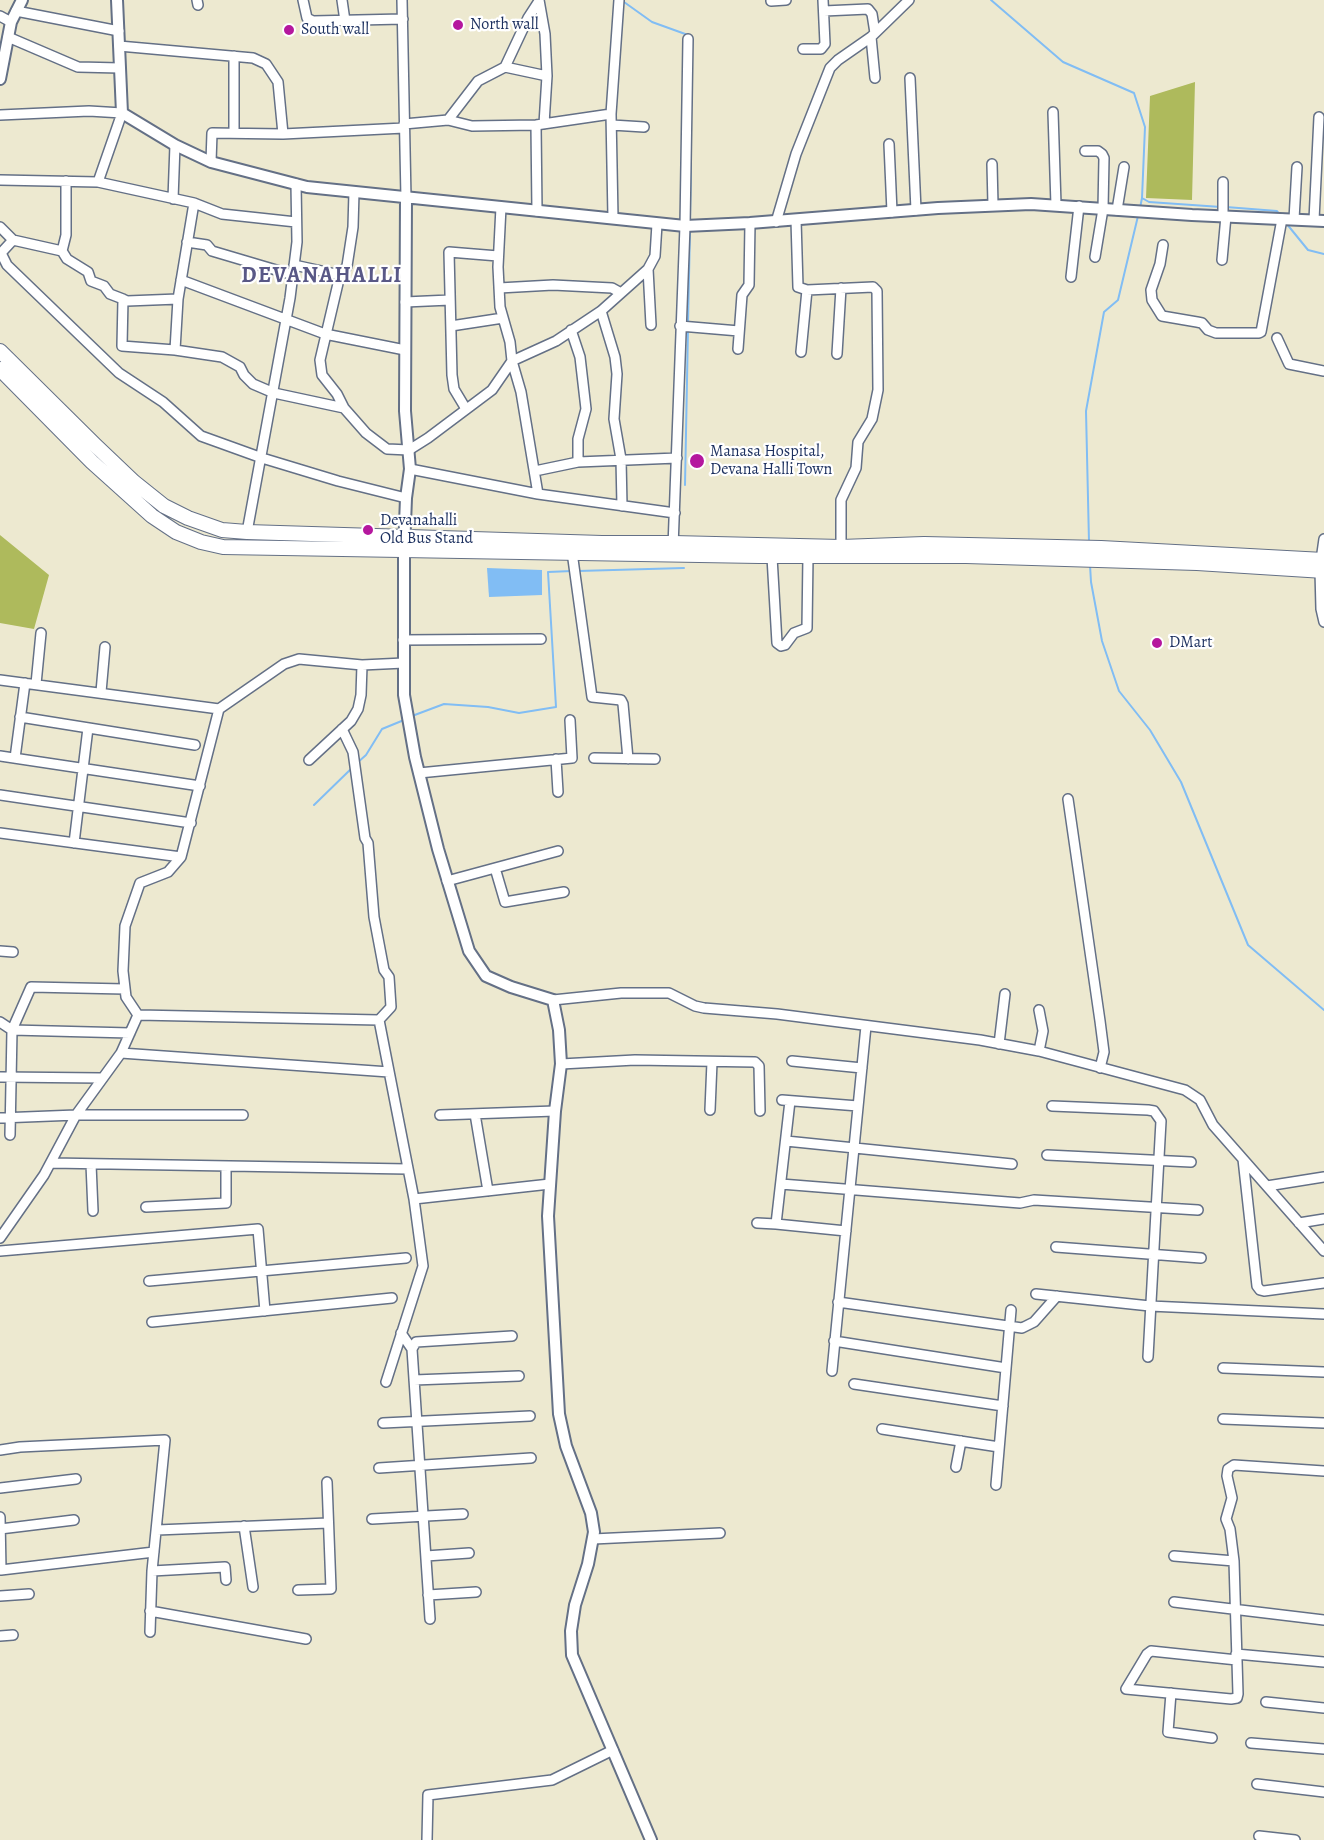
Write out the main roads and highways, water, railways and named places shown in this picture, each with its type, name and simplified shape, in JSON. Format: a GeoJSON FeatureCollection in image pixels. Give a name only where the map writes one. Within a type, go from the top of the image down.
{"type":"FeatureCollection","features":[{"type":"Feature","properties":{"kind":"main road"},"geometry":{"type":"LineString","coordinates":[[0,351],[134,482],[164,506],[205,525],[222,530],[405,544],[572,552],[924,544],[1074,554]]}},
{"type":"Feature","properties":{"kind":"main road"},"geometry":{"type":"LineString","coordinates":[[0,369],[117,485],[152,516],[176,532],[201,542],[245,549],[405,544],[602,543],[772,556],[1100,554],[1322,566]]}},
{"type":"Feature","properties":{"kind":"water"},"geometry":{"type":"Polygon","coordinates":[[[487,568],[542,570],[542,595],[489,597],[487,568]]]}},
{"type":"Feature","properties":{"kind":"waterway"},"geometry":{"type":"LineString","coordinates":[[624,0],[652,22],[688,35]]}},
{"type":"Feature","properties":{"kind":"waterway"},"geometry":{"type":"LineString","coordinates":[[991,0],[1063,62],[1134,93],[1145,127],[1142,198],[1149,202],[1221,207]]}},
{"type":"Feature","properties":{"kind":"waterway"},"geometry":{"type":"LineString","coordinates":[[690,221],[691,161]]}},
{"type":"Feature","properties":{"kind":"waterway"},"geometry":{"type":"LineString","coordinates":[[1140,208],[1142,198]]}},
{"type":"Feature","properties":{"kind":"waterway"},"geometry":{"type":"LineString","coordinates":[[1226,207],[1277,211],[1281,216]]}},
{"type":"Feature","properties":{"kind":"waterway"},"geometry":{"type":"LineString","coordinates":[[1089,542],[1086,411],[1104,312],[1118,300],[1138,216]]}},
{"type":"Feature","properties":{"kind":"waterway"},"geometry":{"type":"LineString","coordinates":[[1286,223],[1308,250],[1324,254]]}},
{"type":"Feature","properties":{"kind":"waterway"},"geometry":{"type":"LineString","coordinates":[[688,323],[690,230]]}},
{"type":"Feature","properties":{"kind":"waterway"},"geometry":{"type":"LineString","coordinates":[[685,485],[688,329]]}},
{"type":"Feature","properties":{"kind":"waterway"},"geometry":{"type":"LineString","coordinates":[[1090,565],[1102,641],[1119,691],[1150,730],[1181,782],[1248,945],[1324,1010]]}},
{"type":"Feature","properties":{"kind":"waterway"},"geometry":{"type":"LineString","coordinates":[[578,571],[684,568]]}},
{"type":"Feature","properties":{"kind":"waterway"},"geometry":{"type":"LineString","coordinates":[[412,716],[444,704],[488,707],[519,713],[556,707],[548,572],[572,571]]}},
{"type":"Feature","properties":{"kind":"waterway"},"geometry":{"type":"LineString","coordinates":[[357,763],[366,755],[382,729],[404,720]]}},
{"type":"Feature","properties":{"kind":"waterway"},"geometry":{"type":"LineString","coordinates":[[314,805],[353,767]]}},
{"type":"Feature","properties":{"kind":"place","name":"North wall"},"geometry":{"type":"Point","coordinates":[458,25]}},
{"type":"Feature","properties":{"kind":"place","name":"South wall"},"geometry":{"type":"Point","coordinates":[289,30]}},
{"type":"Feature","properties":{"kind":"place","name":"Manasa Hospital, Devana Halli Town"},"geometry":{"type":"Point","coordinates":[697,461]}},
{"type":"Feature","properties":{"kind":"place","name":"Devanahalli Old Bus Stand"},"geometry":{"type":"Point","coordinates":[368,530]}},
{"type":"Feature","properties":{"kind":"place","name":"DMart"},"geometry":{"type":"Point","coordinates":[1157,643]}},
{"type":"Feature","properties":{"kind":"district","name":"DEVANAHALLI"},"geometry":{"type":"Point","coordinates":[322,277]}}]}
